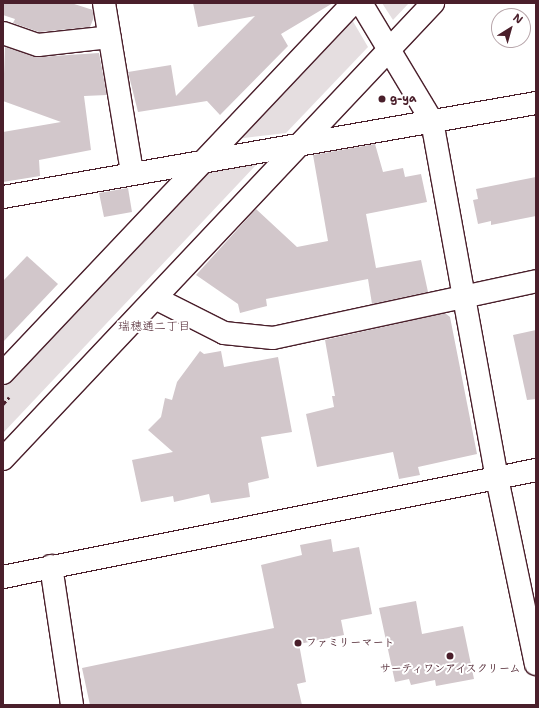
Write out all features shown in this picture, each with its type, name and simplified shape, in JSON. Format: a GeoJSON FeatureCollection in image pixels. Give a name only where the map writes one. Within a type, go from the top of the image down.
{"type":"FeatureCollection","features":[{"type":"Feature","properties":{"kind":"street"},"geometry":{"type":"LineString","coordinates":[[104,3],[132,172]]}},
{"type":"Feature","properties":{"kind":"street"},"geometry":{"type":"LineString","coordinates":[[3,373],[353,3]]}},
{"type":"Feature","properties":{"kind":"street"},"geometry":{"type":"LineString","coordinates":[[361,3],[432,121],[466,294],[497,478],[536,664]]}},
{"type":"Feature","properties":{"kind":"street"},"geometry":{"type":"LineString","coordinates":[[3,459],[157,299],[433,3]]}},
{"type":"Feature","properties":{"kind":"street"},"geometry":{"type":"LineString","coordinates":[[3,33],[38,46],[110,37]]}},
{"type":"Feature","properties":{"kind":"street"},"geometry":{"type":"LineString","coordinates":[[3,197],[132,172],[204,161],[536,103]]}},
{"type":"Feature","properties":{"kind":"street"},"geometry":{"type":"LineString","coordinates":[[157,299],[224,333],[273,338],[466,294],[536,281]]}},
{"type":"Feature","properties":{"kind":"street"},"geometry":{"type":"LineString","coordinates":[[3,577],[51,566],[536,470]]}},
{"type":"Feature","properties":{"kind":"street"},"geometry":{"type":"LineString","coordinates":[[51,566],[72,705]]}},
{"type":"Feature","properties":{"kind":"shaded area"},"geometry":{"type":"Polygon","coordinates":[[[382,3],[409,3],[393,20],[382,3]]]}},
{"type":"Feature","properties":{"kind":"shaded area"},"geometry":{"type":"Polygon","coordinates":[[[351,18],[368,47],[286,133],[236,139],[351,18]]]}},
{"type":"Feature","properties":{"kind":"shaded area"},"geometry":{"type":"Polygon","coordinates":[[[258,163],[3,433],[3,386],[205,170],[258,163]]]}},
{"type":"Feature","properties":{"kind":"building"},"geometry":{"type":"Polygon","coordinates":[[[3,3],[71,3],[93,10],[94,17],[90,27],[39,32],[13,23],[15,19],[3,15],[3,3]]]}},
{"type":"Feature","properties":{"kind":"building"},"geometry":{"type":"Polygon","coordinates":[[[193,3],[333,3],[281,34],[288,46],[220,115],[207,101],[138,112],[128,72],[171,65],[176,96],[255,16],[198,27],[193,3]]]}},
{"type":"Feature","properties":{"kind":"building"},"geometry":{"type":"Polygon","coordinates":[[[5,47],[39,57],[99,53],[107,95],[84,96],[91,150],[39,160],[40,176],[3,182],[3,132],[61,122],[3,101],[5,47]]]}},
{"type":"Feature","properties":{"kind":"building"},"geometry":{"type":"Polygon","coordinates":[[[375,144],[383,172],[403,168],[405,177],[421,174],[427,202],[366,214],[376,268],[421,260],[428,292],[372,304],[368,279],[266,299],[267,306],[240,313],[238,304],[196,275],[256,209],[297,247],[328,241],[313,155],[375,144]]]}},
{"type":"Feature","properties":{"kind":"building"},"geometry":{"type":"Polygon","coordinates":[[[536,177],[536,216],[491,225],[491,221],[478,224],[473,200],[478,199],[476,189],[536,177]]]}},
{"type":"Feature","properties":{"kind":"building"},"geometry":{"type":"Polygon","coordinates":[[[128,188],[132,212],[104,217],[99,193],[128,188]]]}},
{"type":"Feature","properties":{"kind":"building"},"geometry":{"type":"Polygon","coordinates":[[[27,256],[58,284],[3,342],[3,281],[27,256]]]}},
{"type":"Feature","properties":{"kind":"building"},"geometry":{"type":"Polygon","coordinates":[[[445,313],[450,317],[477,454],[418,467],[420,475],[399,479],[393,452],[317,467],[306,414],[334,407],[332,396],[335,396],[325,340],[445,313]]]}},
{"type":"Feature","properties":{"kind":"building"},"geometry":{"type":"Polygon","coordinates":[[[536,330],[536,399],[527,400],[513,335],[536,330]]]}},
{"type":"Feature","properties":{"kind":"building"},"geometry":{"type":"Polygon","coordinates":[[[200,351],[204,354],[221,351],[224,367],[278,357],[292,432],[261,437],[269,478],[248,483],[250,497],[211,503],[209,494],[174,502],[173,496],[141,502],[132,460],[173,452],[148,430],[161,417],[165,398],[172,400],[177,382],[200,351]]]}},
{"type":"Feature","properties":{"kind":"building"},"geometry":{"type":"Polygon","coordinates":[[[331,539],[333,552],[359,547],[372,614],[341,620],[344,635],[299,644],[306,682],[297,684],[302,705],[90,705],[82,668],[274,628],[261,565],[302,555],[300,545],[331,539]]]}},
{"type":"Feature","properties":{"kind":"building"},"geometry":{"type":"Polygon","coordinates":[[[416,601],[422,634],[463,626],[474,679],[436,686],[435,680],[411,685],[409,679],[395,682],[379,608],[416,601]]]}},
{"type":"Feature","properties":{"kind":"place","name":"g-ya"},"geometry":{"type":"Point","coordinates":[382,99]}},
{"type":"Feature","properties":{"kind":"place","name":"ファミリーマート"},"geometry":{"type":"Point","coordinates":[298,643]}},
{"type":"Feature","properties":{"kind":"place","name":"サーティワンアイスクリーム"},"geometry":{"type":"Point","coordinates":[450,656]}},
{"type":"Feature","properties":{"kind":"district","name":"瑞穂通二丁目"},"geometry":{"type":"Point","coordinates":[154,327]}}]}
